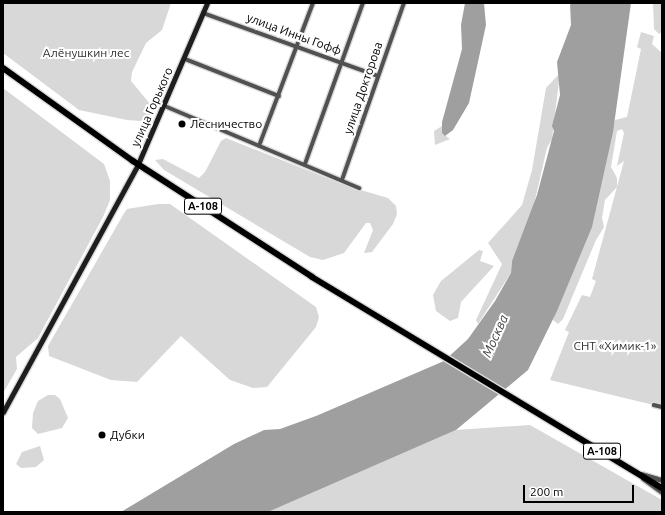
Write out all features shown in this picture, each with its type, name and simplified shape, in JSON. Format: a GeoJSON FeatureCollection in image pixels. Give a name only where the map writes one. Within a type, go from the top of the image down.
{"type":"FeatureCollection","features":[{"type":"Feature","properties":{"kind":"highway","name":"А-108"},"geometry":{"type":"LineString","coordinates":[[3,68],[138,164],[401,332],[550,419],[662,487]]}},
{"type":"Feature","properties":{"kind":"main road","name":"улица Горького"},"geometry":{"type":"LineString","coordinates":[[3,412],[138,164],[165,106],[208,3]]}},
{"type":"Feature","properties":{"kind":"street"},"geometry":{"type":"LineString","coordinates":[[259,146],[314,3]]}},
{"type":"Feature","properties":{"kind":"street"},"geometry":{"type":"LineString","coordinates":[[305,164],[363,3]]}},
{"type":"Feature","properties":{"kind":"street","name":"улица Докторова"},"geometry":{"type":"LineString","coordinates":[[342,180],[404,3]]}},
{"type":"Feature","properties":{"kind":"street","name":"улица Инны Гофф"},"geometry":{"type":"LineString","coordinates":[[203,14],[297,46],[378,76]]}},
{"type":"Feature","properties":{"kind":"street","name":"улица Горького"},"geometry":{"type":"LineString","coordinates":[[184,59],[279,96]]}},
{"type":"Feature","properties":{"kind":"street"},"geometry":{"type":"LineString","coordinates":[[165,106],[359,188]]}},
{"type":"Feature","properties":{"kind":"street"},"geometry":{"type":"LineString","coordinates":[[654,405],[662,408]]}},
{"type":"Feature","properties":{"kind":"street"},"geometry":{"type":"LineString","coordinates":[[640,474],[662,480]]}},
{"type":"Feature","properties":{"kind":"street"},"geometry":{"type":"LineString","coordinates":[[640,474],[662,492]]}},
{"type":"Feature","properties":{"kind":"green space","name":"Алёнушкин лес"},"geometry":{"type":"Polygon","coordinates":[[[3,3],[171,3],[162,30],[146,43],[132,72],[131,81],[151,105],[150,115],[141,121],[127,120],[79,110],[3,53],[3,3]]]}},
{"type":"Feature","properties":{"kind":"green space"},"geometry":{"type":"Polygon","coordinates":[[[653,3],[662,3],[662,32],[659,34],[654,29],[653,3]]]}},
{"type":"Feature","properties":{"kind":"green space","name":"СНТ «Химик-1»"},"geometry":{"type":"Polygon","coordinates":[[[641,32],[654,36],[652,44],[662,53],[662,407],[550,380],[569,332],[565,330],[582,295],[590,297],[596,281],[592,279],[617,187],[605,200],[602,218],[604,227],[596,240],[563,319],[558,324],[553,320],[615,120],[627,117],[641,49],[637,47],[641,32]],[[622,129],[617,131],[611,167],[617,178],[617,187],[624,161],[617,166],[624,133],[622,129]]]}},
{"type":"Feature","properties":{"kind":"green space"},"geometry":{"type":"Polygon","coordinates":[[[560,73],[552,139],[547,148],[531,217],[512,261],[511,273],[478,324],[476,320],[502,264],[488,243],[522,205],[532,170],[546,88],[560,73]]]}},
{"type":"Feature","properties":{"kind":"green space"},"geometry":{"type":"Polygon","coordinates":[[[3,88],[104,164],[110,181],[110,200],[103,217],[38,338],[16,357],[17,369],[3,393],[3,88]]]}},
{"type":"Feature","properties":{"kind":"green space"},"geometry":{"type":"Polygon","coordinates":[[[442,126],[442,133],[450,139],[435,145],[434,131],[442,126]]]}},
{"type":"Feature","properties":{"kind":"green space"},"geometry":{"type":"Polygon","coordinates":[[[226,138],[347,186],[388,198],[396,206],[397,214],[393,224],[372,252],[364,253],[373,230],[370,223],[366,223],[344,253],[323,260],[310,257],[164,170],[155,160],[163,159],[199,178],[205,172],[221,141],[226,138]]]}},
{"type":"Feature","properties":{"kind":"green space"},"geometry":{"type":"Polygon","coordinates":[[[158,204],[170,204],[316,307],[319,317],[316,327],[267,387],[253,388],[230,380],[181,336],[137,382],[111,380],[49,356],[48,346],[127,209],[158,204]]]}},
{"type":"Feature","properties":{"kind":"green space"},"geometry":{"type":"Polygon","coordinates":[[[479,250],[483,251],[480,261],[494,266],[461,302],[458,318],[450,321],[436,311],[433,295],[441,281],[479,250]]]}},
{"type":"Feature","properties":{"kind":"green space"},"geometry":{"type":"Polygon","coordinates":[[[48,395],[55,395],[60,399],[68,418],[62,428],[38,434],[32,428],[33,413],[38,401],[48,395]]]}},
{"type":"Feature","properties":{"kind":"green space"},"geometry":{"type":"Polygon","coordinates":[[[530,425],[662,500],[662,512],[268,512],[456,430],[530,425]]]}},
{"type":"Feature","properties":{"kind":"green space"},"geometry":{"type":"Polygon","coordinates":[[[40,446],[44,460],[36,467],[21,468],[16,464],[22,452],[40,446]]]}},
{"type":"Feature","properties":{"kind":"water"},"geometry":{"type":"Polygon","coordinates":[[[465,3],[484,3],[486,25],[469,103],[453,130],[445,136],[442,133],[442,122],[462,49],[461,25],[465,3]]]}},
{"type":"Feature","properties":{"kind":"water","name":"Москва"},"geometry":{"type":"Polygon","coordinates":[[[570,3],[631,3],[613,132],[592,227],[557,311],[528,370],[456,430],[268,512],[121,512],[234,444],[264,430],[280,429],[316,416],[444,361],[468,339],[495,301],[511,273],[512,261],[537,195],[554,131],[552,126],[560,95],[557,62],[571,25],[570,3]]]}},
{"type":"Feature","properties":{"kind":"place","name":"Лесничество"},"geometry":{"type":"Point","coordinates":[182,124]}},
{"type":"Feature","properties":{"kind":"place","name":"Дубки"},"geometry":{"type":"Point","coordinates":[102,435]}}]}
